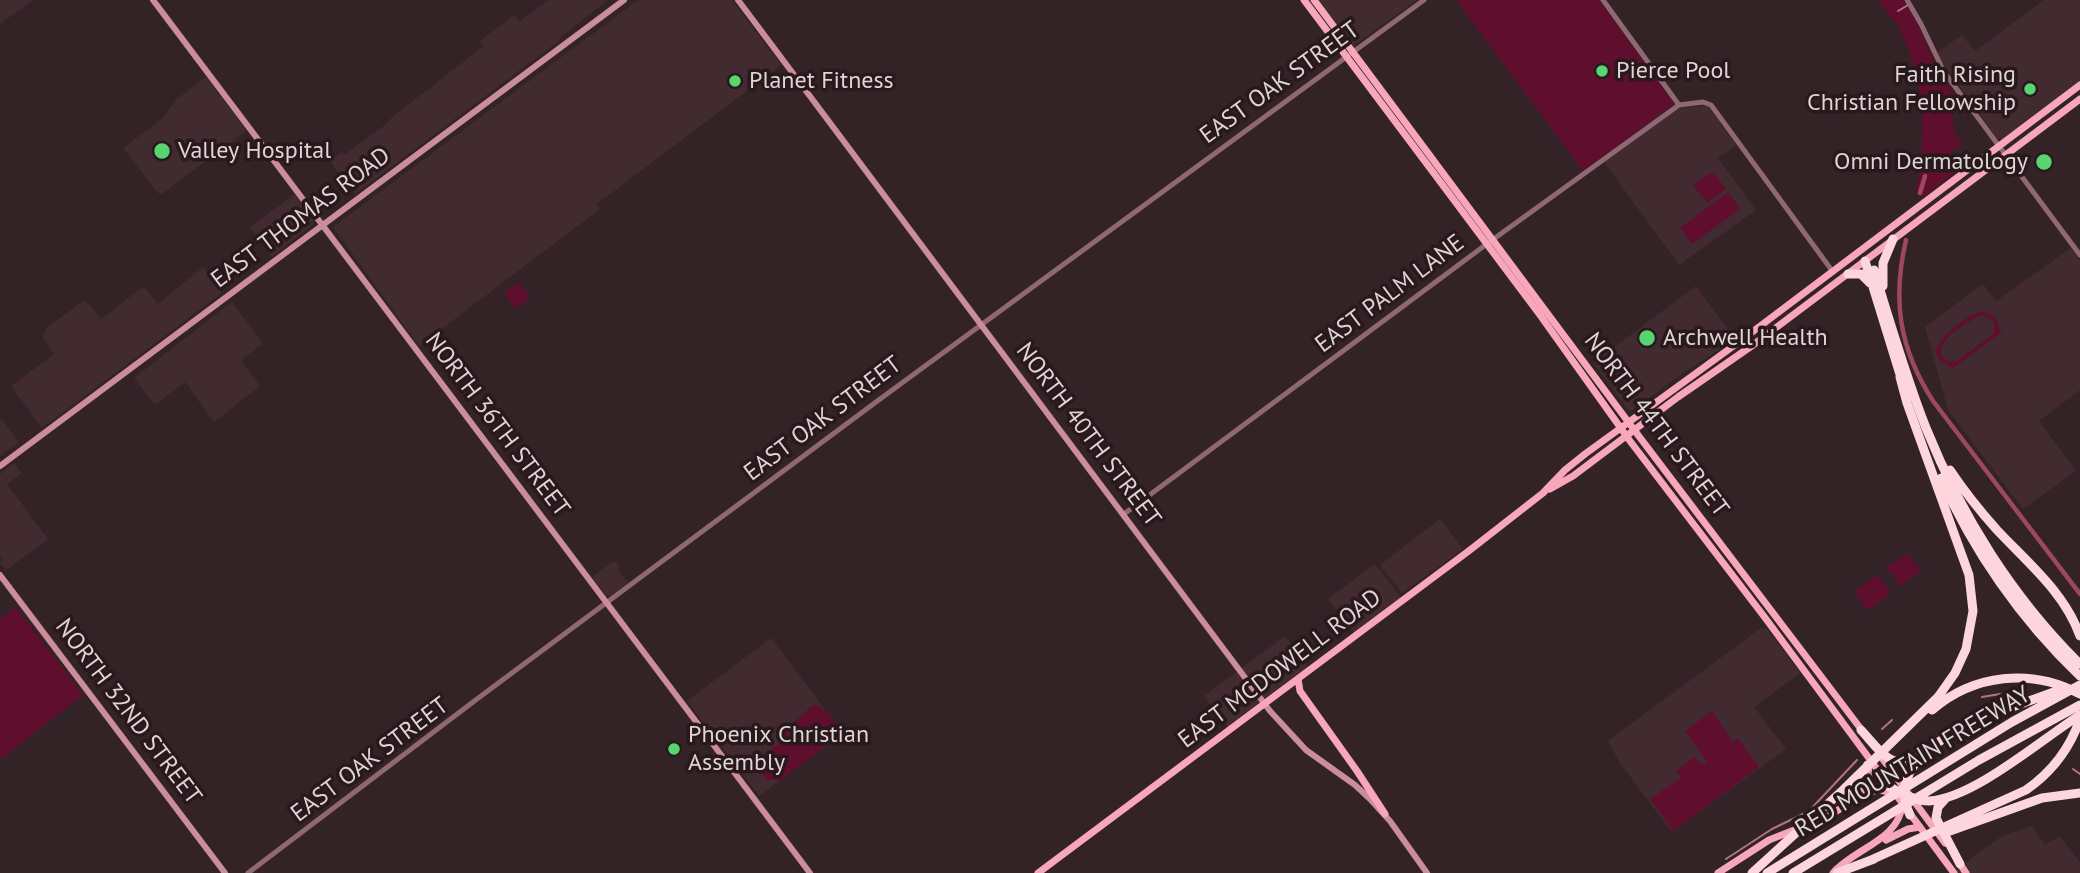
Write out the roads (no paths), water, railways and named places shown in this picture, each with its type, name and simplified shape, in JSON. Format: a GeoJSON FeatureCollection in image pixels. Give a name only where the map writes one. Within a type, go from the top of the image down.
{"type":"FeatureCollection","features":[{"type":"Feature","properties":{"kind":"highway"},"geometry":{"type":"LineString","coordinates":[[1890,319],[1882,281],[1882,267],[1894,239]]}},
{"type":"Feature","properties":{"kind":"highway"},"geometry":{"type":"LineString","coordinates":[[1752,873],[1898,738],[1932,702],[1952,677],[1968,642],[1973,606],[1968,569],[1908,403],[1873,290],[1867,259]]}},
{"type":"Feature","properties":{"kind":"highway"},"geometry":{"type":"LineString","coordinates":[[1867,259],[1936,451],[1982,539],[2030,608],[2080,664]]}},
{"type":"Feature","properties":{"kind":"highway"},"geometry":{"type":"LineString","coordinates":[[1848,274],[1865,276],[1873,290]]}},
{"type":"Feature","properties":{"kind":"highway"},"geometry":{"type":"LineString","coordinates":[[1900,377],[1942,480],[1973,540],[2029,620],[2080,676]]}},
{"type":"Feature","properties":{"kind":"highway"},"geometry":{"type":"LineString","coordinates":[[1916,399],[1943,458],[1960,484],[2056,593],[2071,615],[2080,636]]}},
{"type":"Feature","properties":{"kind":"highway"},"geometry":{"type":"LineString","coordinates":[[1898,738],[1943,701],[1959,691],[1985,681],[2006,678],[2035,679],[2080,694]]}},
{"type":"Feature","properties":{"kind":"highway"},"geometry":{"type":"LineString","coordinates":[[1861,730],[1886,756],[1900,763],[1912,760],[1972,723],[2049,698],[2080,684]]}},
{"type":"Feature","properties":{"kind":"highway","name":"RED MOUNTAIN FREEWAY"},"geometry":{"type":"LineString","coordinates":[[1767,873],[2049,698]]}},
{"type":"Feature","properties":{"kind":"highway"},"geometry":{"type":"LineString","coordinates":[[1835,873],[1959,824],[2032,786],[2056,763],[2075,733],[2078,713]]}},
{"type":"Feature","properties":{"kind":"highway"},"geometry":{"type":"LineString","coordinates":[[1960,864],[1936,818],[1940,804],[1992,775],[2078,713]]}},
{"type":"Feature","properties":{"kind":"highway","name":"RED MOUNTAIN FREEWAY"},"geometry":{"type":"LineString","coordinates":[[1794,873],[1997,749],[2078,713]]}},
{"type":"Feature","properties":{"kind":"highway"},"geometry":{"type":"LineString","coordinates":[[1910,815],[1901,794],[1912,768],[1937,745]]}},
{"type":"Feature","properties":{"kind":"highway"},"geometry":{"type":"LineString","coordinates":[[1959,824],[2034,800],[2080,793]]}},
{"type":"Feature","properties":{"kind":"highway"},"geometry":{"type":"LineString","coordinates":[[1901,794],[1929,801],[1954,794]]}},
{"type":"Feature","properties":{"kind":"main road","name":"NORTH 36TH STREET"},"geometry":{"type":"LineString","coordinates":[[153,0],[810,873]]}},
{"type":"Feature","properties":{"kind":"main road","name":"EAST THOMAS ROAD"},"geometry":{"type":"LineString","coordinates":[[0,466],[624,0]]}},
{"type":"Feature","properties":{"kind":"main road","name":"NORTH 40TH STREET"},"geometry":{"type":"LineString","coordinates":[[738,0],[1265,704],[1306,750],[1355,785],[1385,814],[1427,873]]}},
{"type":"Feature","properties":{"kind":"main road","name":"NORTH 44TH STREET"},"geometry":{"type":"LineString","coordinates":[[1304,0],[1350,54]]}},
{"type":"Feature","properties":{"kind":"main road","name":"NORTH 44TH STREET"},"geometry":{"type":"LineString","coordinates":[[1314,0],[1350,54],[1897,778],[1901,794]]}},
{"type":"Feature","properties":{"kind":"main road","name":"EAST MCDOWELL ROAD"},"geometry":{"type":"LineString","coordinates":[[1544,493],[1565,470],[1620,428],[1773,317],[2080,85]]}},
{"type":"Feature","properties":{"kind":"main road","name":"EAST MCDOWELL ROAD"},"geometry":{"type":"LineString","coordinates":[[1038,873],[1544,493],[1573,476],[1730,362],[2080,99]]}},
{"type":"Feature","properties":{"kind":"main road"},"geometry":{"type":"LineString","coordinates":[[2059,101],[2065,109]]}},
{"type":"Feature","properties":{"kind":"main road"},"geometry":{"type":"LineString","coordinates":[[1942,188],[1948,196]]}},
{"type":"Feature","properties":{"kind":"main road","name":"NORTH 44TH STREET"},"geometry":{"type":"LineString","coordinates":[[1491,242],[1620,428],[1787,647],[1854,740],[1901,794],[1919,807],[1960,864]]}},
{"type":"Feature","properties":{"kind":"main road"},"geometry":{"type":"LineString","coordinates":[[1862,250],[1867,259]]}},
{"type":"Feature","properties":{"kind":"main road"},"geometry":{"type":"LineString","coordinates":[[1808,290],[1819,296],[1833,280],[1833,272]]}},
{"type":"Feature","properties":{"kind":"main road"},"geometry":{"type":"LineString","coordinates":[[1773,317],[1785,321]]}},
{"type":"Feature","properties":{"kind":"main road"},"geometry":{"type":"LineString","coordinates":[[1724,353],[1730,362]]}},
{"type":"Feature","properties":{"kind":"main road"},"geometry":{"type":"LineString","coordinates":[[1713,360],[1720,368]]}},
{"type":"Feature","properties":{"kind":"main road","name":"NORTH 32ND STREET"},"geometry":{"type":"LineString","coordinates":[[0,575],[225,873]]}},
{"type":"Feature","properties":{"kind":"main road"},"geometry":{"type":"LineString","coordinates":[[1787,647],[1811,672],[1818,674],[1817,687]]}},
{"type":"Feature","properties":{"kind":"main road"},"geometry":{"type":"LineString","coordinates":[[1298,679],[1300,691],[1385,814]]}},
{"type":"Feature","properties":{"kind":"main road"},"geometry":{"type":"LineString","coordinates":[[1838,810],[1864,788],[1869,779],[1868,767],[1854,740]]}},
{"type":"Feature","properties":{"kind":"main road"},"geometry":{"type":"LineString","coordinates":[[1838,810],[1870,791],[1886,790],[1901,794],[1900,817],[1893,829],[1856,853]]}},
{"type":"Feature","properties":{"kind":"main road","name":"RED MOUNTAIN FREEWAY"},"geometry":{"type":"LineString","coordinates":[[1717,873],[1774,837],[1838,810]]}},
{"type":"Feature","properties":{"kind":"main road"},"geometry":{"type":"LineString","coordinates":[[1910,815],[1954,873]]}},
{"type":"Feature","properties":{"kind":"main road"},"geometry":{"type":"LineString","coordinates":[[1856,853],[1906,830],[1920,827]]}},
{"type":"Feature","properties":{"kind":"main road","name":"RED MOUNTAIN FREEWAY"},"geometry":{"type":"LineString","coordinates":[[1835,873],[1856,853]]}},
{"type":"Feature","properties":{"kind":"main road"},"geometry":{"type":"LineString","coordinates":[[1960,864],[1966,873]]}},
{"type":"Feature","properties":{"kind":"street","name":"EAST OAK STREET"},"geometry":{"type":"LineString","coordinates":[[248,873],[981,324],[1424,0]]}},
{"type":"Feature","properties":{"kind":"street"},"geometry":{"type":"LineString","coordinates":[[1603,0],[1679,105],[1703,102],[1711,105],[1833,272]]}},
{"type":"Feature","properties":{"kind":"street"},"geometry":{"type":"LineString","coordinates":[[1907,0],[1944,72],[2080,255]]}},
{"type":"Feature","properties":{"kind":"street","name":"EAST PALM LANE"},"geometry":{"type":"LineString","coordinates":[[1124,514],[1679,105]]}},
{"type":"Feature","properties":{"kind":"waterway"},"geometry":{"type":"LineString","coordinates":[[1898,11],[1908,5]]}},
{"type":"Feature","properties":{"kind":"waterway"},"geometry":{"type":"LineString","coordinates":[[1920,193],[1925,176]]}},
{"type":"Feature","properties":{"kind":"waterway"},"geometry":{"type":"LineString","coordinates":[[1906,240],[1899,303],[1912,362],[1933,401],[2080,594]]}},
{"type":"Feature","properties":{"kind":"waterway"},"geometry":{"type":"LineString","coordinates":[[1982,697],[2000,694],[2004,696]]}},
{"type":"Feature","properties":{"kind":"waterway"},"geometry":{"type":"LineString","coordinates":[[1882,729],[1892,720]]}},
{"type":"Feature","properties":{"kind":"waterway"},"geometry":{"type":"LineString","coordinates":[[1726,859],[1772,829],[1809,811],[1857,760]]}},
{"type":"Feature","properties":{"kind":"waterway"},"geometry":{"type":"LineString","coordinates":[[2073,769],[2080,774]]}},
{"type":"Feature","properties":{"kind":"place","name":"Pierce Pool"},"geometry":{"type":"Point","coordinates":[1602,71]}},
{"type":"Feature","properties":{"kind":"place","name":"Planet Fitness"},"geometry":{"type":"Point","coordinates":[735,81]}},
{"type":"Feature","properties":{"kind":"place","name":"Faith Rising Christian Fellowship"},"geometry":{"type":"Point","coordinates":[2030,89]}},
{"type":"Feature","properties":{"kind":"place","name":"Valley Hospital"},"geometry":{"type":"Point","coordinates":[162,151]}},
{"type":"Feature","properties":{"kind":"place","name":"Omni Dermatology"},"geometry":{"type":"Point","coordinates":[2044,162]}},
{"type":"Feature","properties":{"kind":"place","name":"Archwell Health"},"geometry":{"type":"Point","coordinates":[1647,338]}},
{"type":"Feature","properties":{"kind":"place","name":"Phoenix Christian Assembly"},"geometry":{"type":"Point","coordinates":[674,749]}}]}
